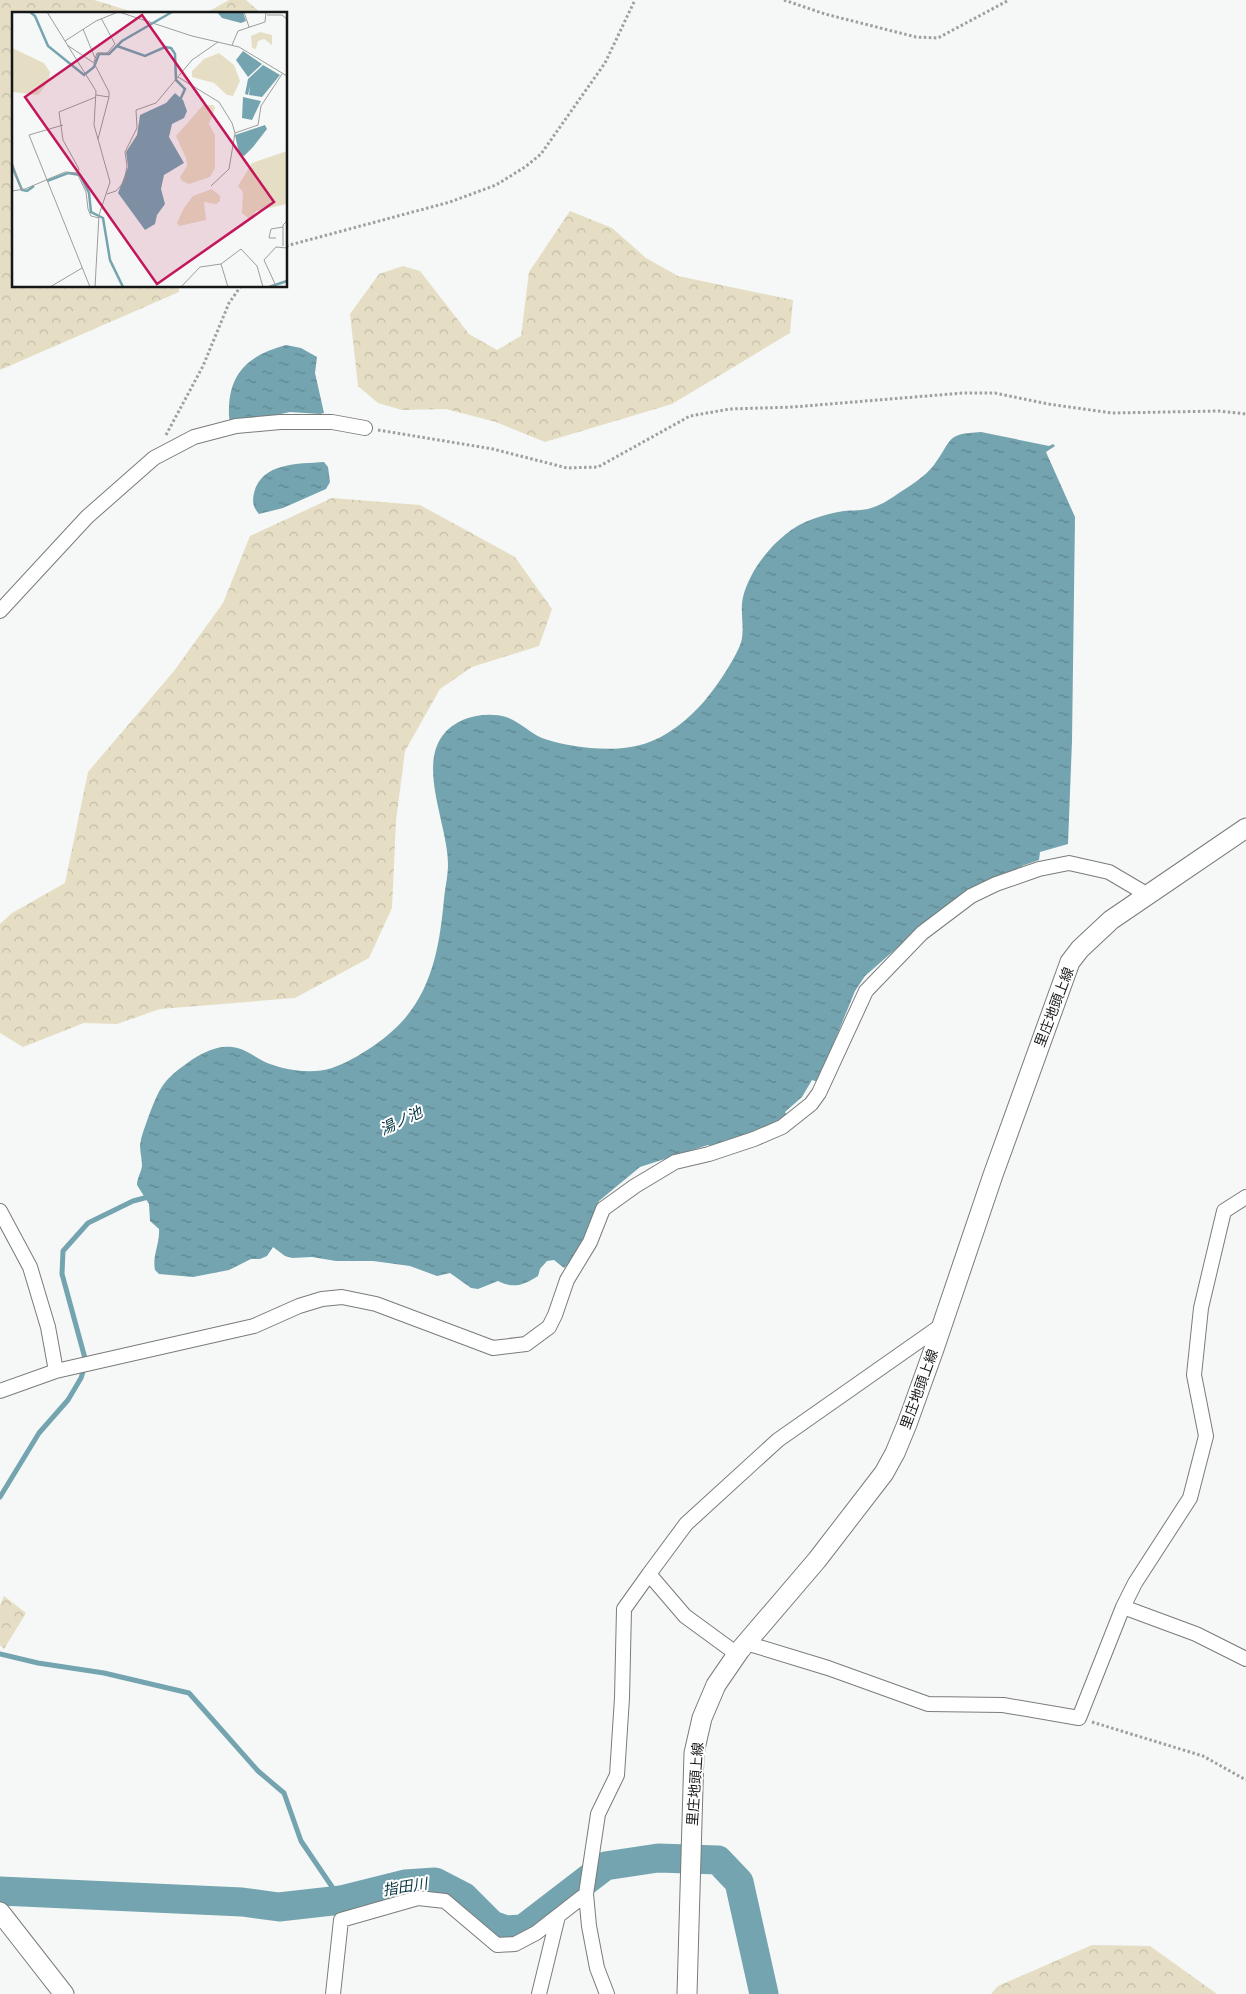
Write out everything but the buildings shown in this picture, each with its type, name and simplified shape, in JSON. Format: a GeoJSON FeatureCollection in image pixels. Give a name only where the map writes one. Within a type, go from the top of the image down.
{"type":"FeatureCollection","features":[{"type":"Feature","properties":{"kind":"main road","name":"里庄地頭上線"},"geometry":{"type":"LineString","coordinates":[[687,1994],[694,1753],[702,1718],[716,1685],[742,1648],[817,1560],[884,1473],[907,1424],[993,1175],[1070,962],[1080,949],[1111,920],[1246,828]]}},
{"type":"Feature","properties":{"kind":"main road"},"geometry":{"type":"LineString","coordinates":[[0,1912],[64,1994]]}},
{"type":"Feature","properties":{"kind":"street"},"geometry":{"type":"LineString","coordinates":[[0,611],[86,517],[154,458],[194,437],[236,426],[280,422],[332,422],[365,428]]}},
{"type":"Feature","properties":{"kind":"street"},"geometry":{"type":"LineString","coordinates":[[0,1391],[56,1371],[254,1326],[299,1306],[322,1299],[342,1297],[376,1304],[492,1348],[526,1344],[548,1327],[552,1321],[567,1280],[590,1242],[603,1209],[635,1186],[675,1162],[709,1154],[754,1139],[782,1127],[811,1104],[819,1093],[866,991],[922,933],[970,896],[996,884],[1039,869],[1069,863],[1109,872],[1148,895]]}},
{"type":"Feature","properties":{"kind":"street"},"geometry":{"type":"LineString","coordinates":[[650,1574],[685,1616],[742,1648],[828,1668],[928,1704],[1003,1705],[1079,1718],[1123,1606],[1135,1583],[1190,1498],[1206,1436],[1194,1374],[1201,1308],[1224,1211],[1246,1197]]}},
{"type":"Feature","properties":{"kind":"street"},"geometry":{"type":"LineString","coordinates":[[0,1211],[30,1266],[48,1327],[56,1371]]}},
{"type":"Feature","properties":{"kind":"street"},"geometry":{"type":"LineString","coordinates":[[607,1994],[597,1968],[589,1926],[588,1884],[598,1814],[617,1775],[622,1698],[624,1609],[686,1524],[778,1440],[942,1324]]}},
{"type":"Feature","properties":{"kind":"street"},"geometry":{"type":"LineString","coordinates":[[1123,1606],[1196,1634],[1246,1658]]}},
{"type":"Feature","properties":{"kind":"street"},"geometry":{"type":"LineString","coordinates":[[332,1994],[341,1920],[418,1898],[445,1901],[497,1945],[515,1944],[536,1933],[558,1916],[588,1884]]}},
{"type":"Feature","properties":{"kind":"street"},"geometry":{"type":"LineString","coordinates":[[539,1994],[558,1916]]}},
{"type":"Feature","properties":{"kind":"path"},"geometry":{"type":"LineString","coordinates":[[288,245],[450,202],[496,185],[526,167],[540,154],[605,64],[635,0]]}},
{"type":"Feature","properties":{"kind":"path"},"geometry":{"type":"LineString","coordinates":[[784,0],[825,14],[916,37],[938,38],[1009,0]]}},
{"type":"Feature","properties":{"kind":"path"},"geometry":{"type":"LineString","coordinates":[[154,458],[203,366],[229,303],[240,288]]}},
{"type":"Feature","properties":{"kind":"path"},"geometry":{"type":"LineString","coordinates":[[365,428],[493,449],[567,468],[598,466],[690,416],[730,409],[793,407],[963,393],[995,393],[1048,404],[1112,413],[1219,411],[1246,414]]}},
{"type":"Feature","properties":{"kind":"path"},"geometry":{"type":"LineString","coordinates":[[1079,1718],[1203,1756],[1246,1780]]}},
{"type":"Feature","properties":{"kind":"green space"},"geometry":{"type":"Polygon","coordinates":[[[0,0],[94,0],[133,12],[12,12],[12,288],[179,288],[179,292],[0,370],[0,0]]]}},
{"type":"Feature","properties":{"kind":"green space"},"geometry":{"type":"Polygon","coordinates":[[[229,0],[246,0],[260,12],[208,12],[229,0]]]}},
{"type":"Feature","properties":{"kind":"green space"},"geometry":{"type":"Polygon","coordinates":[[[570,211],[612,228],[646,258],[678,276],[793,300],[790,333],[672,404],[545,442],[496,422],[446,409],[402,410],[378,403],[358,386],[350,314],[379,274],[403,266],[420,271],[469,334],[497,350],[521,336],[529,272],[570,211]]]}},
{"type":"Feature","properties":{"kind":"green space"},"geometry":{"type":"Polygon","coordinates":[[[332,498],[420,505],[515,557],[552,609],[539,646],[472,667],[440,689],[405,751],[396,821],[392,908],[369,958],[295,998],[160,1009],[117,1024],[84,1023],[23,1047],[0,1033],[0,924],[12,913],[65,883],[88,772],[174,671],[223,603],[250,536],[332,498]]]}},
{"type":"Feature","properties":{"kind":"green space"},"geometry":{"type":"Polygon","coordinates":[[[4,1596],[26,1613],[4,1649],[0,1645],[0,1605],[4,1596]]]}},
{"type":"Feature","properties":{"kind":"green space"},"geometry":{"type":"Polygon","coordinates":[[[1092,1945],[1150,1946],[1217,1994],[991,1994],[998,1986],[1092,1945]]]}},
{"type":"Feature","properties":{"kind":"water"},"geometry":{"type":"Polygon","coordinates":[[[286,345],[301,348],[317,357],[315,373],[324,413],[290,412],[232,425],[229,406],[234,382],[239,373],[254,358],[286,345]]]}},
{"type":"Feature","properties":{"kind":"water","name":"湯ノ池"},"geometry":{"type":"Polygon","coordinates":[[[981,432],[1049,446],[1053,444],[1055,446],[1046,452],[1075,517],[1072,741],[1068,844],[1040,852],[1039,860],[1022,866],[1022,873],[906,940],[865,976],[855,991],[818,1082],[812,1080],[802,1097],[785,1112],[789,1118],[715,1149],[708,1145],[640,1167],[599,1201],[576,1256],[564,1268],[554,1260],[547,1261],[540,1269],[538,1276],[528,1282],[519,1285],[509,1285],[498,1281],[478,1289],[471,1288],[450,1273],[437,1276],[410,1266],[373,1261],[336,1261],[312,1257],[292,1258],[285,1256],[273,1247],[267,1256],[260,1259],[251,1259],[229,1270],[193,1277],[159,1274],[155,1270],[154,1265],[159,1229],[150,1221],[149,1204],[137,1185],[142,1166],[140,1145],[142,1135],[156,1097],[169,1078],[202,1054],[217,1048],[227,1047],[237,1048],[265,1062],[285,1068],[309,1071],[332,1068],[362,1053],[382,1039],[406,1017],[416,1004],[429,976],[438,946],[448,873],[447,849],[436,797],[433,763],[436,748],[443,735],[463,720],[481,715],[498,715],[511,719],[548,740],[584,747],[622,748],[636,746],[661,737],[673,730],[697,709],[730,665],[742,638],[742,602],[746,588],[754,570],[779,540],[799,525],[821,516],[837,512],[868,509],[884,503],[926,473],[955,436],[981,432]]]}},
{"type":"Feature","properties":{"kind":"water"},"geometry":{"type":"Polygon","coordinates":[[[324,462],[328,467],[330,482],[326,489],[283,508],[259,514],[253,499],[258,483],[265,475],[282,467],[324,462]]]}},
{"type":"Feature","properties":{"kind":"waterway"},"geometry":{"type":"LineString","coordinates":[[0,1497],[39,1433],[68,1400],[81,1378],[86,1362],[62,1274],[63,1251],[88,1223],[133,1201],[152,1196]]}},
{"type":"Feature","properties":{"kind":"waterway"},"geometry":{"type":"LineString","coordinates":[[0,1654],[38,1663],[104,1673],[189,1693],[258,1771],[284,1793],[301,1841],[341,1900]]}},
{"type":"Feature","properties":{"kind":"waterway","name":"指田川"},"geometry":{"type":"LineString","coordinates":[[0,1891],[242,1902],[279,1907],[341,1900],[405,1884],[435,1882],[464,1897],[492,1925],[506,1930],[523,1929],[605,1866],[658,1858],[718,1860],[739,1882],[764,1994]]}}]}
